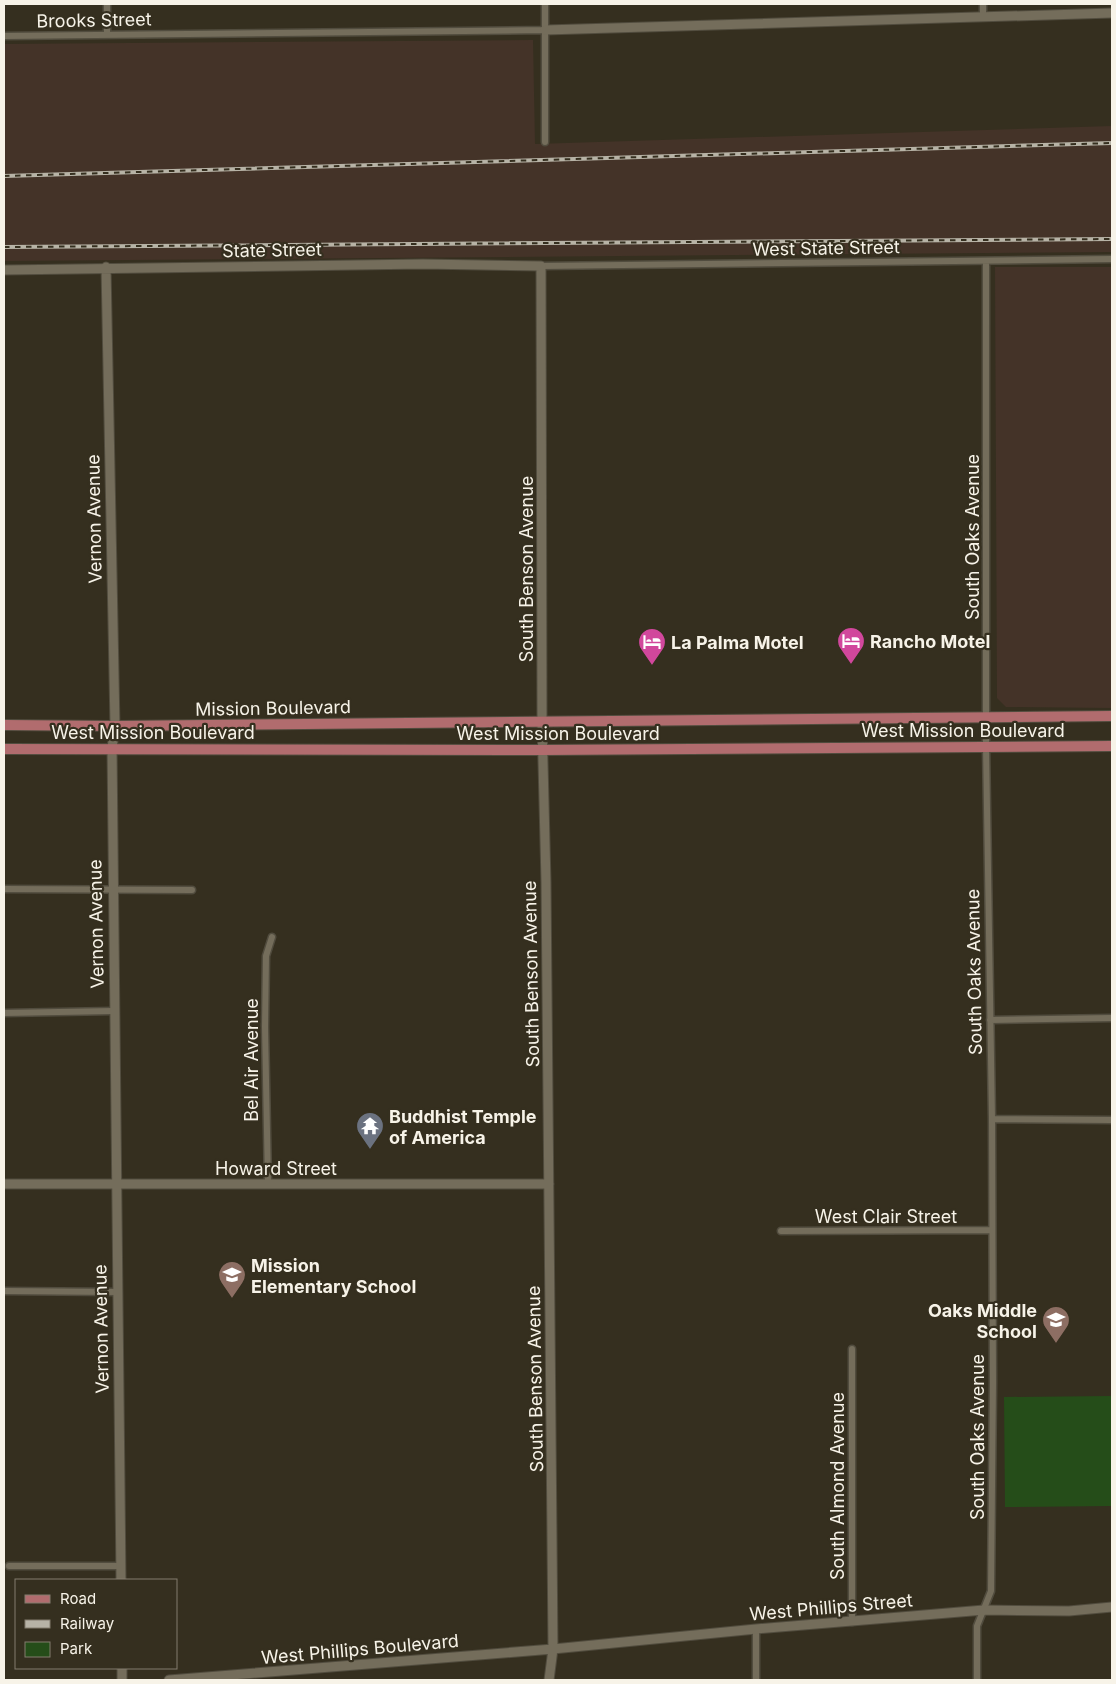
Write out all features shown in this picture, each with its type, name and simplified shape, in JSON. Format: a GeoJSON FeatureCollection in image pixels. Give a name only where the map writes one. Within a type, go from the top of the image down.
{"type":"FeatureCollection","features":[{"type":"Feature","properties":{"kind":"main road","name":"West Mission Boulevard"},"geometry":{"type":"LineString","coordinates":[[542,722],[1112,716]]}},
{"type":"Feature","properties":{"kind":"main road","name":"Mission Boulevard"},"geometry":{"type":"LineString","coordinates":[[4,726],[542,722]]}},
{"type":"Feature","properties":{"kind":"main road","name":"West Mission Boulevard"},"geometry":{"type":"LineString","coordinates":[[4,749],[542,750],[1112,746]]}},
{"type":"Feature","properties":{"kind":"street"},"geometry":{"type":"LineString","coordinates":[[107,4],[107,34]]}},
{"type":"Feature","properties":{"kind":"street"},"geometry":{"type":"LineString","coordinates":[[545,4],[545,142]]}},
{"type":"Feature","properties":{"kind":"street"},"geometry":{"type":"LineString","coordinates":[[983,4],[983,17]]}},
{"type":"Feature","properties":{"kind":"street"},"geometry":{"type":"LineString","coordinates":[[545,30],[1112,13]]}},
{"type":"Feature","properties":{"kind":"street","name":"Brooks Street"},"geometry":{"type":"LineString","coordinates":[[4,36],[545,30]]}},
{"type":"Feature","properties":{"kind":"street","name":"West State Street"},"geometry":{"type":"LineString","coordinates":[[541,266],[1112,259]]}},
{"type":"Feature","properties":{"kind":"street","name":"South Oaks Avenue"},"geometry":{"type":"LineString","coordinates":[[977,1680],[977,1626],[991,1591],[993,1382],[992,1118],[986,746],[986,261]]}},
{"type":"Feature","properties":{"kind":"street","name":"State Street"},"geometry":{"type":"LineString","coordinates":[[4,270],[106,267],[423,264],[541,266]]}},
{"type":"Feature","properties":{"kind":"street","name":"South Benson Avenue"},"geometry":{"type":"LineString","coordinates":[[541,266],[542,750],[546,882],[553,1649],[549,1680]]}},
{"type":"Feature","properties":{"kind":"street","name":"Vernon Avenue"},"geometry":{"type":"LineString","coordinates":[[106,267],[115,726],[112,748],[112,889],[121,1579]]}},
{"type":"Feature","properties":{"kind":"street"},"geometry":{"type":"LineString","coordinates":[[4,890],[192,890]]}},
{"type":"Feature","properties":{"kind":"street","name":"Bel Air Avenue"},"geometry":{"type":"LineString","coordinates":[[268,1184],[265,1027],[266,956],[272,937]]}},
{"type":"Feature","properties":{"kind":"street"},"geometry":{"type":"LineString","coordinates":[[4,1013],[113,1011]]}},
{"type":"Feature","properties":{"kind":"street"},"geometry":{"type":"LineString","coordinates":[[990,1020],[1112,1018]]}},
{"type":"Feature","properties":{"kind":"street"},"geometry":{"type":"LineString","coordinates":[[992,1118],[1112,1120]]}},
{"type":"Feature","properties":{"kind":"street","name":"Howard Street"},"geometry":{"type":"LineString","coordinates":[[4,1184],[549,1184]]}},
{"type":"Feature","properties":{"kind":"street","name":"West Clair Street"},"geometry":{"type":"LineString","coordinates":[[781,1231],[992,1230]]}},
{"type":"Feature","properties":{"kind":"street"},"geometry":{"type":"LineString","coordinates":[[4,1291],[117,1292]]}},
{"type":"Feature","properties":{"kind":"street","name":"South Almond Avenue"},"geometry":{"type":"LineString","coordinates":[[852,1349],[852,1622]]}},
{"type":"Feature","properties":{"kind":"street"},"geometry":{"type":"LineString","coordinates":[[9,1566],[120,1566]]}},
{"type":"Feature","properties":{"kind":"street","name":"West Phillips Street"},"geometry":{"type":"LineString","coordinates":[[553,1649],[756,1629],[984,1610],[1069,1611],[1112,1606]]}},
{"type":"Feature","properties":{"kind":"street"},"geometry":{"type":"LineString","coordinates":[[756,1629],[756,1680]]}},
{"type":"Feature","properties":{"kind":"street","name":"West Phillips Boulevard"},"geometry":{"type":"LineString","coordinates":[[169,1680],[553,1649]]}},
{"type":"Feature","properties":{"kind":"shaded area"},"geometry":{"type":"Polygon","coordinates":[[[533,40],[535,144],[1112,126],[1112,252],[4,261],[4,44],[533,40]]]}},
{"type":"Feature","properties":{"kind":"shaded area"},"geometry":{"type":"Polygon","coordinates":[[[995,267],[1112,267],[1112,708],[1006,707],[997,698],[995,267]]]}},
{"type":"Feature","properties":{"kind":"green space"},"geometry":{"type":"Polygon","coordinates":[[[1112,1396],[1112,1506],[1005,1507],[1004,1397],[1112,1396]]]}},
{"type":"Feature","properties":{"kind":"railway"},"geometry":{"type":"LineString","coordinates":[[4,176],[1112,143]]}},
{"type":"Feature","properties":{"kind":"railway"},"geometry":{"type":"LineString","coordinates":[[4,247],[1112,239]]}},
{"type":"Feature","properties":{"kind":"place","name":"Rancho Motel"},"geometry":{"type":"Point","coordinates":[851,665]}},
{"type":"Feature","properties":{"kind":"place","name":"La Palma Motel"},"geometry":{"type":"Point","coordinates":[652,666]}},
{"type":"Feature","properties":{"kind":"place","name":"Buddhist Temple of America"},"geometry":{"type":"Point","coordinates":[370,1150]}},
{"type":"Feature","properties":{"kind":"place","name":"Mission Elementary School"},"geometry":{"type":"Point","coordinates":[232,1299]}},
{"type":"Feature","properties":{"kind":"place","name":"Oaks Middle School"},"geometry":{"type":"Point","coordinates":[1056,1344]}}]}
